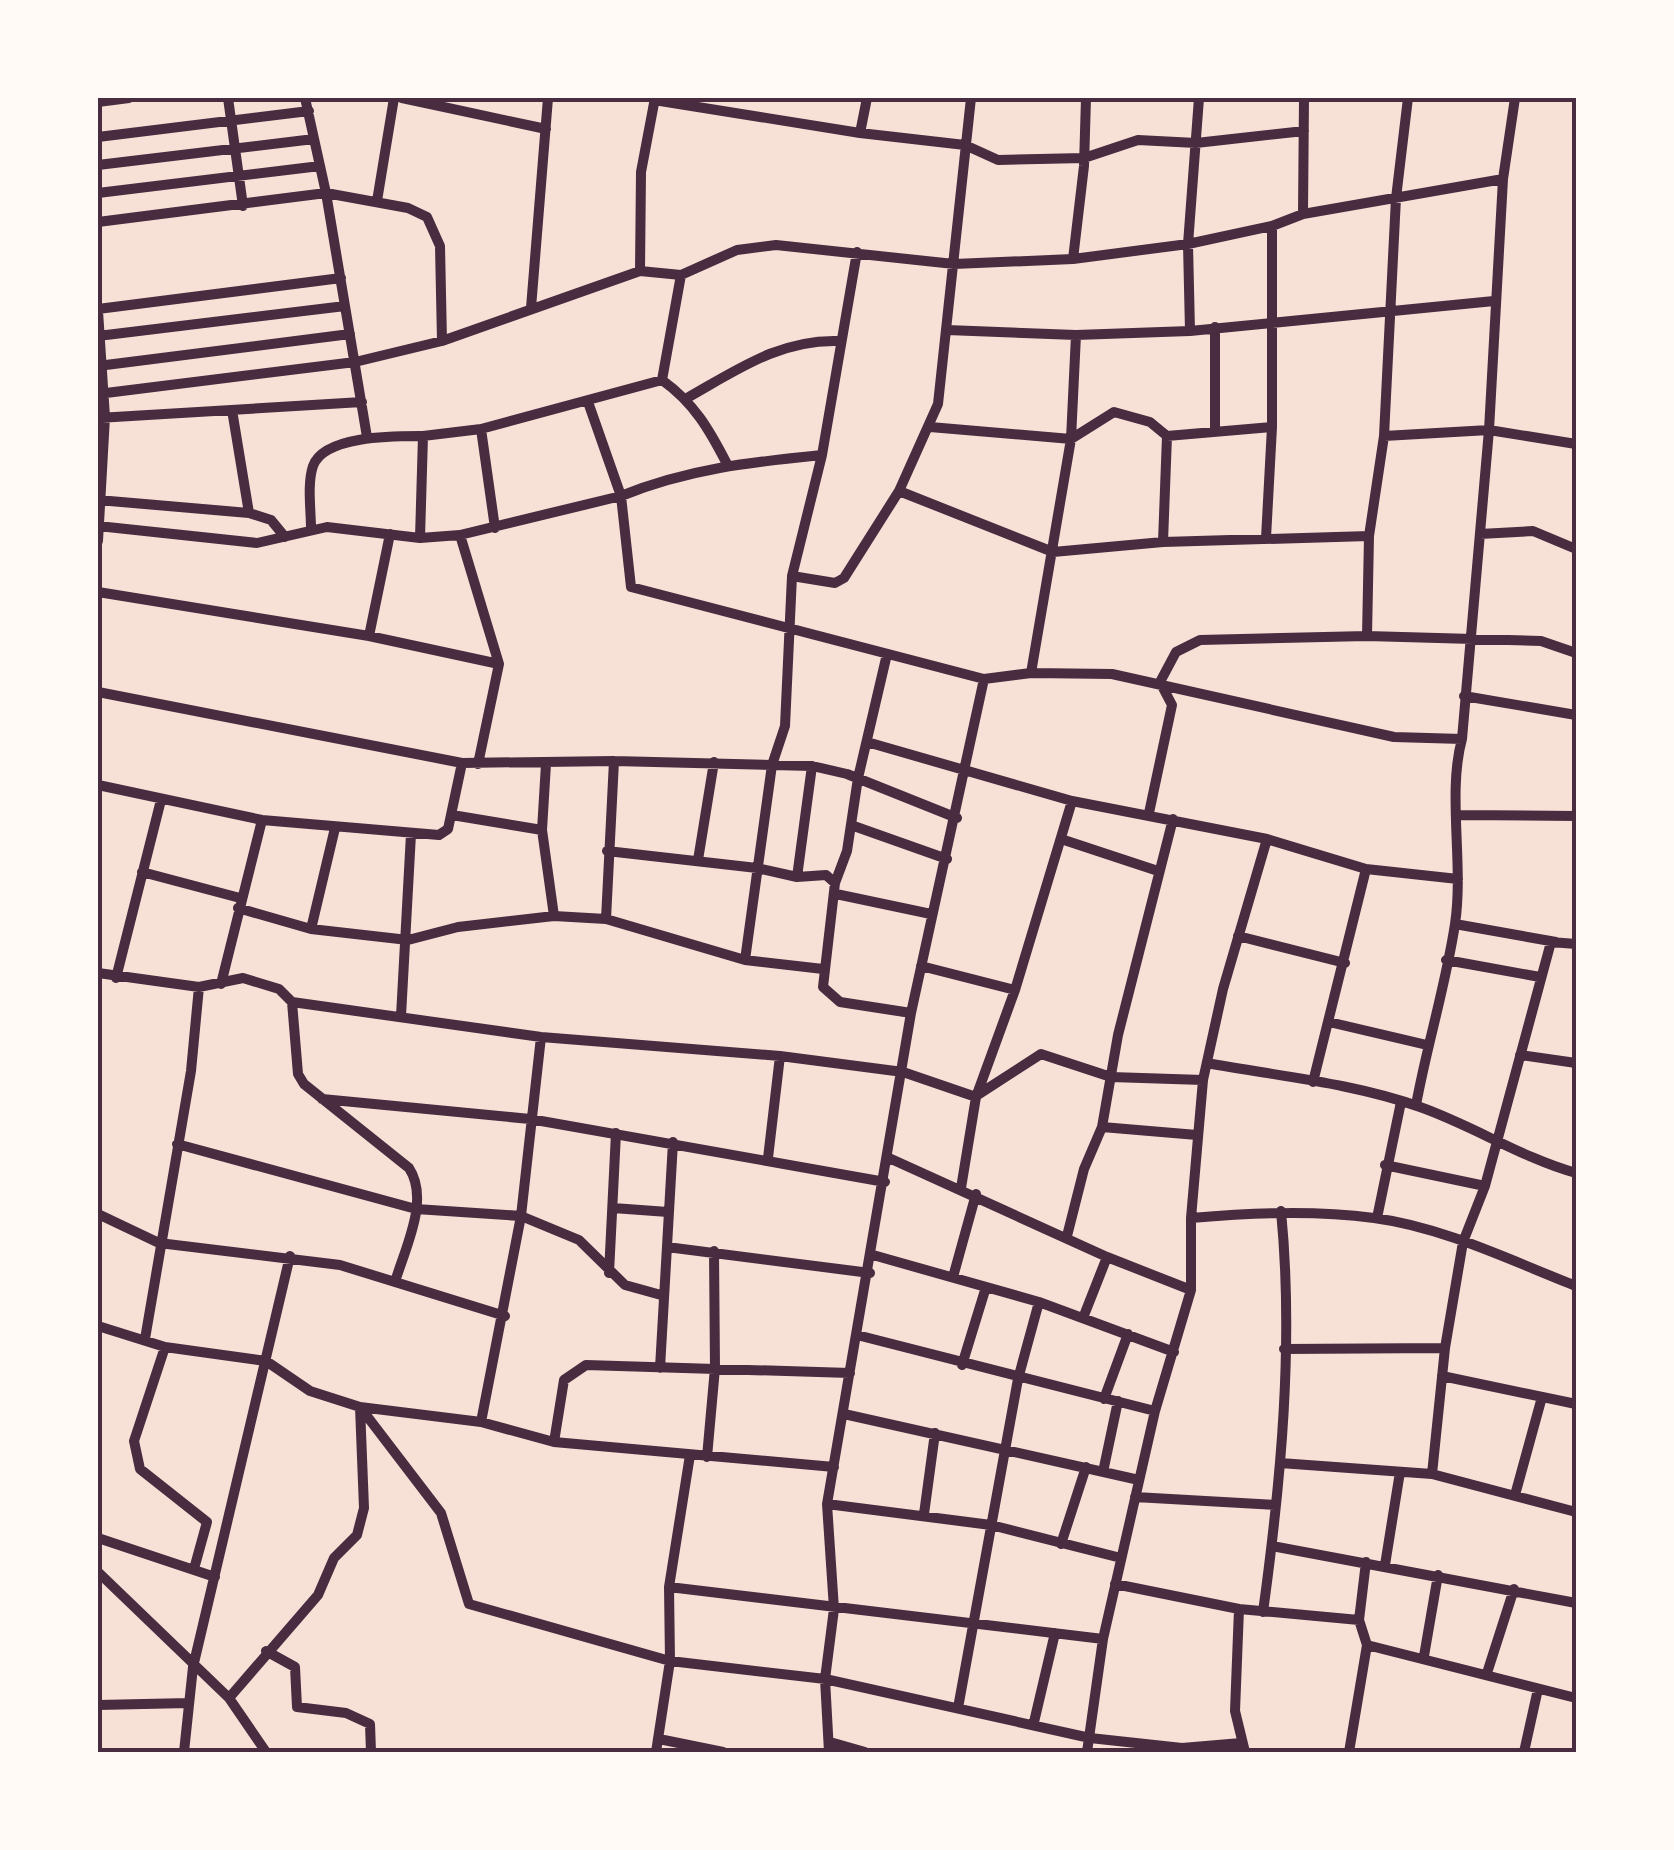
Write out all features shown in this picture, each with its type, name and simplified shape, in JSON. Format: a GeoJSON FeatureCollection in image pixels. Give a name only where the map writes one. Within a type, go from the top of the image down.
{"type":"FeatureCollection","features":[{"type":"Feature","properties":{"kind":"street"},"geometry":{"type":"LineString","coordinates":[[98,102],[128,98]]}},
{"type":"Feature","properties":{"kind":"street"},"geometry":{"type":"LineString","coordinates":[[228,98],[243,206]]}},
{"type":"Feature","properties":{"kind":"street"},"geometry":{"type":"LineString","coordinates":[[305,98],[326,192],[367,438]]}},
{"type":"Feature","properties":{"kind":"street"},"geometry":{"type":"LineString","coordinates":[[376,201],[398,98],[546,128]]}},
{"type":"Feature","properties":{"kind":"street"},"geometry":{"type":"LineString","coordinates":[[531,308],[548,98]]}},
{"type":"Feature","properties":{"kind":"street"},"geometry":{"type":"LineString","coordinates":[[860,134],[867,98]]}},
{"type":"Feature","properties":{"kind":"street"},"geometry":{"type":"LineString","coordinates":[[792,576],[835,583],[844,578],[900,491],[930,427],[944,378],[971,98]]}},
{"type":"Feature","properties":{"kind":"street"},"geometry":{"type":"LineString","coordinates":[[1074,258],[1086,98]]}},
{"type":"Feature","properties":{"kind":"street"},"geometry":{"type":"LineString","coordinates":[[1190,331],[1188,244],[1199,98]]}},
{"type":"Feature","properties":{"kind":"street"},"geometry":{"type":"LineString","coordinates":[[1303,214],[1304,98]]}},
{"type":"Feature","properties":{"kind":"street"},"geometry":{"type":"LineString","coordinates":[[1367,636],[1369,536],[1384,436],[1396,198],[1408,98]]}},
{"type":"Feature","properties":{"kind":"street"},"geometry":{"type":"LineString","coordinates":[[1416,1105],[1455,924],[1459,815],[1455,764],[1462,739],[1489,430],[1503,179],[1515,98]]}},
{"type":"Feature","properties":{"kind":"street"},"geometry":{"type":"LineString","coordinates":[[640,271],[641,172],[655,99],[860,134],[965,145],[998,160],[1084,158],[1138,140],[1196,142],[1304,131]]}},
{"type":"Feature","properties":{"kind":"street"},"geometry":{"type":"LineString","coordinates":[[98,138],[309,111]]}},
{"type":"Feature","properties":{"kind":"street"},"geometry":{"type":"LineString","coordinates":[[98,165],[314,139]]}},
{"type":"Feature","properties":{"kind":"street"},"geometry":{"type":"LineString","coordinates":[[98,194],[320,166]]}},
{"type":"Feature","properties":{"kind":"street"},"geometry":{"type":"LineString","coordinates":[[100,394],[355,362],[442,340],[640,271],[681,275],[737,250],[776,245],[954,264],[1074,258],[1188,244],[1272,226],[1303,214],[1503,179]]}},
{"type":"Feature","properties":{"kind":"street"},"geometry":{"type":"LineString","coordinates":[[98,222],[243,206],[326,192],[376,201],[428,217],[436,234],[442,340]]}},
{"type":"Feature","properties":{"kind":"street"},"geometry":{"type":"LineString","coordinates":[[1266,538],[1272,427],[1272,226]]}},
{"type":"Feature","properties":{"kind":"street"},"geometry":{"type":"LineString","coordinates":[[744,960],[772,765],[783,738],[786,628],[792,576],[822,456],[857,252]]}},
{"type":"Feature","properties":{"kind":"street"},"geometry":{"type":"LineString","coordinates":[[662,380],[681,275]]}},
{"type":"Feature","properties":{"kind":"street"},"geometry":{"type":"LineString","coordinates":[[98,541],[98,310],[340,278]]}},
{"type":"Feature","properties":{"kind":"street"},"geometry":{"type":"LineString","coordinates":[[947,330],[1076,335],[1190,331],[1392,308],[1494,301]]}},
{"type":"Feature","properties":{"kind":"street"},"geometry":{"type":"LineString","coordinates":[[98,336],[345,306]]}},
{"type":"Feature","properties":{"kind":"street"},"geometry":{"type":"LineString","coordinates":[[1215,430],[1216,327]]}},
{"type":"Feature","properties":{"kind":"street"},"geometry":{"type":"LineString","coordinates":[[100,365],[350,334]]}},
{"type":"Feature","properties":{"kind":"street"},"geometry":{"type":"LineString","coordinates":[[1031,673],[1071,440],[1076,335]]}},
{"type":"Feature","properties":{"kind":"street"},"geometry":{"type":"LineString","coordinates":[[687,398],[786,345],[806,340],[840,341]]}},
{"type":"Feature","properties":{"kind":"street"},"geometry":{"type":"LineString","coordinates":[[662,380],[687,398],[706,423],[727,464]]}},
{"type":"Feature","properties":{"kind":"street"},"geometry":{"type":"LineString","coordinates":[[311,529],[314,465],[326,450],[367,438],[481,430],[662,380]]}},
{"type":"Feature","properties":{"kind":"street"},"geometry":{"type":"LineString","coordinates":[[101,418],[362,402]]}},
{"type":"Feature","properties":{"kind":"street"},"geometry":{"type":"LineString","coordinates":[[588,402],[621,496],[631,587],[984,679],[1031,673],[1112,674],[1394,736],[1462,739]]}},
{"type":"Feature","properties":{"kind":"street"},"geometry":{"type":"LineString","coordinates":[[232,410],[249,513]]}},
{"type":"Feature","properties":{"kind":"street"},"geometry":{"type":"LineString","coordinates":[[930,427],[1071,440],[1114,412],[1150,422],[1167,436],[1272,427]]}},
{"type":"Feature","properties":{"kind":"street"},"geometry":{"type":"LineString","coordinates":[[481,430],[496,528]]}},
{"type":"Feature","properties":{"kind":"street"},"geometry":{"type":"LineString","coordinates":[[1384,436],[1489,430],[1576,444]]}},
{"type":"Feature","properties":{"kind":"street"},"geometry":{"type":"LineString","coordinates":[[420,538],[423,436]]}},
{"type":"Feature","properties":{"kind":"street"},"geometry":{"type":"LineString","coordinates":[[1163,542],[1167,436]]}},
{"type":"Feature","properties":{"kind":"street"},"geometry":{"type":"LineString","coordinates":[[99,526],[257,543],[311,529],[420,538],[460,535],[621,496],[727,464],[822,456]]}},
{"type":"Feature","properties":{"kind":"street"},"geometry":{"type":"LineString","coordinates":[[900,491],[1053,552],[1163,542],[1369,536]]}},
{"type":"Feature","properties":{"kind":"street"},"geometry":{"type":"LineString","coordinates":[[100,501],[249,513],[272,520],[286,537]]}},
{"type":"Feature","properties":{"kind":"street"},"geometry":{"type":"LineString","coordinates":[[1480,534],[1533,531],[1576,549]]}},
{"type":"Feature","properties":{"kind":"street"},"geometry":{"type":"LineString","coordinates":[[370,636],[390,534]]}},
{"type":"Feature","properties":{"kind":"street"},"geometry":{"type":"LineString","coordinates":[[460,535],[499,664],[478,764]]}},
{"type":"Feature","properties":{"kind":"street"},"geometry":{"type":"LineString","coordinates":[[98,592],[370,636],[499,664]]}},
{"type":"Feature","properties":{"kind":"street"},"geometry":{"type":"LineString","coordinates":[[1160,682],[1176,652],[1200,640],[1367,636],[1469,639],[1541,642],[1576,653]]}},
{"type":"Feature","properties":{"kind":"street"},"geometry":{"type":"LineString","coordinates":[[887,654],[835,888],[824,987],[840,1002],[911,1014]]}},
{"type":"Feature","properties":{"kind":"street"},"geometry":{"type":"LineString","coordinates":[[865,1752],[830,1747],[825,1679],[834,1609],[827,1504],[870,1273],[911,1014],[931,914],[957,818],[984,679]]}},
{"type":"Feature","properties":{"kind":"street"},"geometry":{"type":"LineString","coordinates":[[1149,813],[1172,705],[1160,682]]}},
{"type":"Feature","properties":{"kind":"street"},"geometry":{"type":"LineString","coordinates":[[98,692],[478,764],[614,760],[812,766],[858,778],[957,818]]}},
{"type":"Feature","properties":{"kind":"street"},"geometry":{"type":"LineString","coordinates":[[1464,696],[1576,715]]}},
{"type":"Feature","properties":{"kind":"street"},"geometry":{"type":"LineString","coordinates":[[867,742],[1072,801],[1267,839],[1366,870],[1458,879]]}},
{"type":"Feature","properties":{"kind":"street"},"geometry":{"type":"LineString","coordinates":[[606,919],[614,760]]}},
{"type":"Feature","properties":{"kind":"street"},"geometry":{"type":"LineString","coordinates":[[98,785],[262,820],[411,834],[444,832],[452,815],[462,762]]}},
{"type":"Feature","properties":{"kind":"street"},"geometry":{"type":"LineString","coordinates":[[698,860],[714,762]]}},
{"type":"Feature","properties":{"kind":"street"},"geometry":{"type":"LineString","coordinates":[[546,764],[542,830],[554,916]]}},
{"type":"Feature","properties":{"kind":"street"},"geometry":{"type":"LineString","coordinates":[[797,877],[812,766]]}},
{"type":"Feature","properties":{"kind":"street"},"geometry":{"type":"LineString","coordinates":[[116,978],[161,800]]}},
{"type":"Feature","properties":{"kind":"street"},"geometry":{"type":"LineString","coordinates":[[961,1188],[976,1097],[1015,990],[1072,801]]}},
{"type":"Feature","properties":{"kind":"street"},"geometry":{"type":"LineString","coordinates":[[452,815],[542,830]]}},
{"type":"Feature","properties":{"kind":"street"},"geometry":{"type":"LineString","coordinates":[[1459,815],[1576,816]]}},
{"type":"Feature","properties":{"kind":"street"},"geometry":{"type":"LineString","coordinates":[[221,984],[262,820]]}},
{"type":"Feature","properties":{"kind":"street"},"geometry":{"type":"LineString","coordinates":[[1067,1236],[1084,1169],[1102,1127],[1110,1077],[1173,820]]}},
{"type":"Feature","properties":{"kind":"street"},"geometry":{"type":"LineString","coordinates":[[851,826],[946,858]]}},
{"type":"Feature","properties":{"kind":"street"},"geometry":{"type":"LineString","coordinates":[[311,929],[335,828]]}},
{"type":"Feature","properties":{"kind":"street"},"geometry":{"type":"LineString","coordinates":[[401,1016],[411,834]]}},
{"type":"Feature","properties":{"kind":"street"},"geometry":{"type":"LineString","coordinates":[[1061,839],[1158,871]]}},
{"type":"Feature","properties":{"kind":"street"},"geometry":{"type":"LineString","coordinates":[[1087,1752],[1102,1639],[1155,1411],[1191,1290],[1191,1218],[1203,1080],[1238,936],[1267,839]]}},
{"type":"Feature","properties":{"kind":"street"},"geometry":{"type":"LineString","coordinates":[[607,851],[758,868],[797,877],[826,875],[835,888],[931,914]]}},
{"type":"Feature","properties":{"kind":"street"},"geometry":{"type":"LineString","coordinates":[[1313,1082],[1366,870]]}},
{"type":"Feature","properties":{"kind":"street"},"geometry":{"type":"LineString","coordinates":[[142,872],[311,929],[408,940],[458,928],[554,916],[606,919],[744,960],[823,970]]}},
{"type":"Feature","properties":{"kind":"street"},"geometry":{"type":"LineString","coordinates":[[1455,924],[1576,944]]}},
{"type":"Feature","properties":{"kind":"street"},"geometry":{"type":"LineString","coordinates":[[1238,936],[1345,963]]}},
{"type":"Feature","properties":{"kind":"street"},"geometry":{"type":"LineString","coordinates":[[1432,1474],[1445,1348],[1464,1242],[1498,1138],[1551,942]]}},
{"type":"Feature","properties":{"kind":"street"},"geometry":{"type":"LineString","coordinates":[[1446,960],[1540,977]]}},
{"type":"Feature","properties":{"kind":"street"},"geometry":{"type":"LineString","coordinates":[[921,966],[1015,990]]}},
{"type":"Feature","properties":{"kind":"street"},"geometry":{"type":"LineString","coordinates":[[98,973],[198,987],[243,978],[279,989],[292,1002],[540,1037],[780,1056],[903,1072],[976,1097]]}},
{"type":"Feature","properties":{"kind":"street"},"geometry":{"type":"LineString","coordinates":[[145,1339],[192,1072],[198,987]]}},
{"type":"Feature","properties":{"kind":"street"},"geometry":{"type":"LineString","coordinates":[[292,1002],[298,1074],[322,1099],[408,1168],[418,1182],[416,1209],[395,1282]]}},
{"type":"Feature","properties":{"kind":"street"},"geometry":{"type":"LineString","coordinates":[[1329,1022],[1427,1045]]}},
{"type":"Feature","properties":{"kind":"street"},"geometry":{"type":"LineString","coordinates":[[481,1422],[522,1216],[540,1037]]}},
{"type":"Feature","properties":{"kind":"street"},"geometry":{"type":"LineString","coordinates":[[976,1097],[1041,1054],[1110,1077],[1203,1080]]}},
{"type":"Feature","properties":{"kind":"street"},"geometry":{"type":"LineString","coordinates":[[1520,1054],[1576,1063]]}},
{"type":"Feature","properties":{"kind":"street"},"geometry":{"type":"LineString","coordinates":[[768,1158],[780,1056]]}},
{"type":"Feature","properties":{"kind":"street"},"geometry":{"type":"LineString","coordinates":[[1207,1063],[1416,1105],[1498,1138],[1531,1158],[1576,1173]]}},
{"type":"Feature","properties":{"kind":"street"},"geometry":{"type":"LineString","coordinates":[[322,1099],[530,1119],[768,1158],[885,1182]]}},
{"type":"Feature","properties":{"kind":"street"},"geometry":{"type":"LineString","coordinates":[[1377,1218],[1401,1102]]}},
{"type":"Feature","properties":{"kind":"street"},"geometry":{"type":"LineString","coordinates":[[1102,1127],[1196,1134]]}},
{"type":"Feature","properties":{"kind":"street"},"geometry":{"type":"LineString","coordinates":[[610,1274],[616,1133]]}},
{"type":"Feature","properties":{"kind":"street"},"geometry":{"type":"LineString","coordinates":[[660,1368],[672,1142]]}},
{"type":"Feature","properties":{"kind":"street"},"geometry":{"type":"LineString","coordinates":[[178,1144],[416,1209],[522,1216],[578,1240],[626,1285],[661,1294]]}},
{"type":"Feature","properties":{"kind":"street"},"geometry":{"type":"LineString","coordinates":[[889,1158],[976,1194],[1107,1257],[1191,1290]]}},
{"type":"Feature","properties":{"kind":"street"},"geometry":{"type":"LineString","coordinates":[[1385,1165],[1484,1186]]}},
{"type":"Feature","properties":{"kind":"street"},"geometry":{"type":"LineString","coordinates":[[953,1277],[976,1194]]}},
{"type":"Feature","properties":{"kind":"street"},"geometry":{"type":"LineString","coordinates":[[614,1208],[668,1212]]}},
{"type":"Feature","properties":{"kind":"street"},"geometry":{"type":"LineString","coordinates":[[1191,1218],[1281,1211],[1377,1218],[1464,1242],[1576,1286]]}},
{"type":"Feature","properties":{"kind":"street"},"geometry":{"type":"LineString","coordinates":[[1262,1612],[1280,1463],[1286,1261],[1281,1211]]}},
{"type":"Feature","properties":{"kind":"street"},"geometry":{"type":"LineString","coordinates":[[98,1214],[159,1243],[340,1265],[505,1316]]}},
{"type":"Feature","properties":{"kind":"street"},"geometry":{"type":"LineString","coordinates":[[666,1247],[870,1273]]}},
{"type":"Feature","properties":{"kind":"street"},"geometry":{"type":"LineString","coordinates":[[708,1457],[715,1368],[714,1251]]}},
{"type":"Feature","properties":{"kind":"street"},"geometry":{"type":"LineString","coordinates":[[873,1255],[1038,1302],[1174,1352]]}},
{"type":"Feature","properties":{"kind":"street"},"geometry":{"type":"LineString","coordinates":[[184,1752],[192,1666],[290,1256]]}},
{"type":"Feature","properties":{"kind":"street"},"geometry":{"type":"LineString","coordinates":[[1083,1318],[1107,1257]]}},
{"type":"Feature","properties":{"kind":"street"},"geometry":{"type":"LineString","coordinates":[[962,1365],[986,1287]]}},
{"type":"Feature","properties":{"kind":"street"},"geometry":{"type":"LineString","coordinates":[[958,1708],[1018,1379],[1038,1302]]}},
{"type":"Feature","properties":{"kind":"street"},"geometry":{"type":"LineString","coordinates":[[98,1326],[165,1347],[266,1362],[310,1390],[360,1407],[481,1422],[554,1442],[834,1467]]}},
{"type":"Feature","properties":{"kind":"street"},"geometry":{"type":"LineString","coordinates":[[1104,1399],[1128,1334]]}},
{"type":"Feature","properties":{"kind":"street"},"geometry":{"type":"LineString","coordinates":[[857,1335],[962,1365],[1155,1411]]}},
{"type":"Feature","properties":{"kind":"street"},"geometry":{"type":"LineString","coordinates":[[165,1347],[134,1441],[135,1458],[140,1470],[208,1522],[194,1568]]}},
{"type":"Feature","properties":{"kind":"street"},"geometry":{"type":"LineString","coordinates":[[1284,1349],[1445,1348]]}},
{"type":"Feature","properties":{"kind":"street"},"geometry":{"type":"LineString","coordinates":[[554,1442],[564,1380],[574,1369],[586,1365],[850,1373]]}},
{"type":"Feature","properties":{"kind":"street"},"geometry":{"type":"LineString","coordinates":[[1442,1376],[1576,1404]]}},
{"type":"Feature","properties":{"kind":"street"},"geometry":{"type":"LineString","coordinates":[[1514,1495],[1542,1397]]}},
{"type":"Feature","properties":{"kind":"street"},"geometry":{"type":"LineString","coordinates":[[1102,1472],[1118,1402]]}},
{"type":"Feature","properties":{"kind":"street"},"geometry":{"type":"LineString","coordinates":[[229,1698],[318,1595],[334,1558],[358,1536],[364,1508],[360,1407]]}},
{"type":"Feature","properties":{"kind":"street"},"geometry":{"type":"LineString","coordinates":[[360,1407],[441,1513],[469,1604],[670,1661],[825,1679],[1034,1722],[1090,1738],[1182,1748],[1243,1748],[1234,1676],[1239,1609]]}},
{"type":"Feature","properties":{"kind":"street"},"geometry":{"type":"LineString","coordinates":[[844,1414],[1139,1480]]}},
{"type":"Feature","properties":{"kind":"street"},"geometry":{"type":"LineString","coordinates":[[924,1514],[935,1433]]}},
{"type":"Feature","properties":{"kind":"street"},"geometry":{"type":"LineString","coordinates":[[656,1752],[670,1661],[670,1588],[690,1455]]}},
{"type":"Feature","properties":{"kind":"street"},"geometry":{"type":"LineString","coordinates":[[1280,1463],[1432,1474],[1576,1512]]}},
{"type":"Feature","properties":{"kind":"street"},"geometry":{"type":"LineString","coordinates":[[1061,1544],[1086,1467]]}},
{"type":"Feature","properties":{"kind":"street"},"geometry":{"type":"LineString","coordinates":[[1385,1566],[1400,1472]]}},
{"type":"Feature","properties":{"kind":"street"},"geometry":{"type":"LineString","coordinates":[[1135,1497],[1275,1506]]}},
{"type":"Feature","properties":{"kind":"street"},"geometry":{"type":"LineString","coordinates":[[827,1504],[991,1525],[1121,1558]]}},
{"type":"Feature","properties":{"kind":"street"},"geometry":{"type":"LineString","coordinates":[[98,1538],[215,1576]]}},
{"type":"Feature","properties":{"kind":"street"},"geometry":{"type":"LineString","coordinates":[[1272,1546],[1576,1603]]}},
{"type":"Feature","properties":{"kind":"street"},"geometry":{"type":"LineString","coordinates":[[1348,1752],[1366,1646],[1359,1620],[1366,1562]]}},
{"type":"Feature","properties":{"kind":"street"},"geometry":{"type":"LineString","coordinates":[[98,1572],[229,1698],[266,1752]]}},
{"type":"Feature","properties":{"kind":"street"},"geometry":{"type":"LineString","coordinates":[[1424,1656],[1438,1575]]}},
{"type":"Feature","properties":{"kind":"street"},"geometry":{"type":"LineString","coordinates":[[1115,1584],[1239,1609],[1359,1620]]}},
{"type":"Feature","properties":{"kind":"street"},"geometry":{"type":"LineString","coordinates":[[670,1588],[1102,1639]]}},
{"type":"Feature","properties":{"kind":"street"},"geometry":{"type":"LineString","coordinates":[[1487,1673],[1514,1589]]}},
{"type":"Feature","properties":{"kind":"street"},"geometry":{"type":"LineString","coordinates":[[1034,1722],[1054,1633]]}},
{"type":"Feature","properties":{"kind":"street"},"geometry":{"type":"LineString","coordinates":[[1366,1646],[1424,1656],[1576,1698]]}},
{"type":"Feature","properties":{"kind":"street"},"geometry":{"type":"LineString","coordinates":[[266,1651],[294,1667],[297,1707],[346,1713],[370,1724],[371,1752]]}},
{"type":"Feature","properties":{"kind":"street"},"geometry":{"type":"LineString","coordinates":[[1524,1752],[1538,1690]]}},
{"type":"Feature","properties":{"kind":"street"},"geometry":{"type":"LineString","coordinates":[[98,1706],[189,1703]]}},
{"type":"Feature","properties":{"kind":"street"},"geometry":{"type":"LineString","coordinates":[[660,1740],[724,1752]]}}]}
